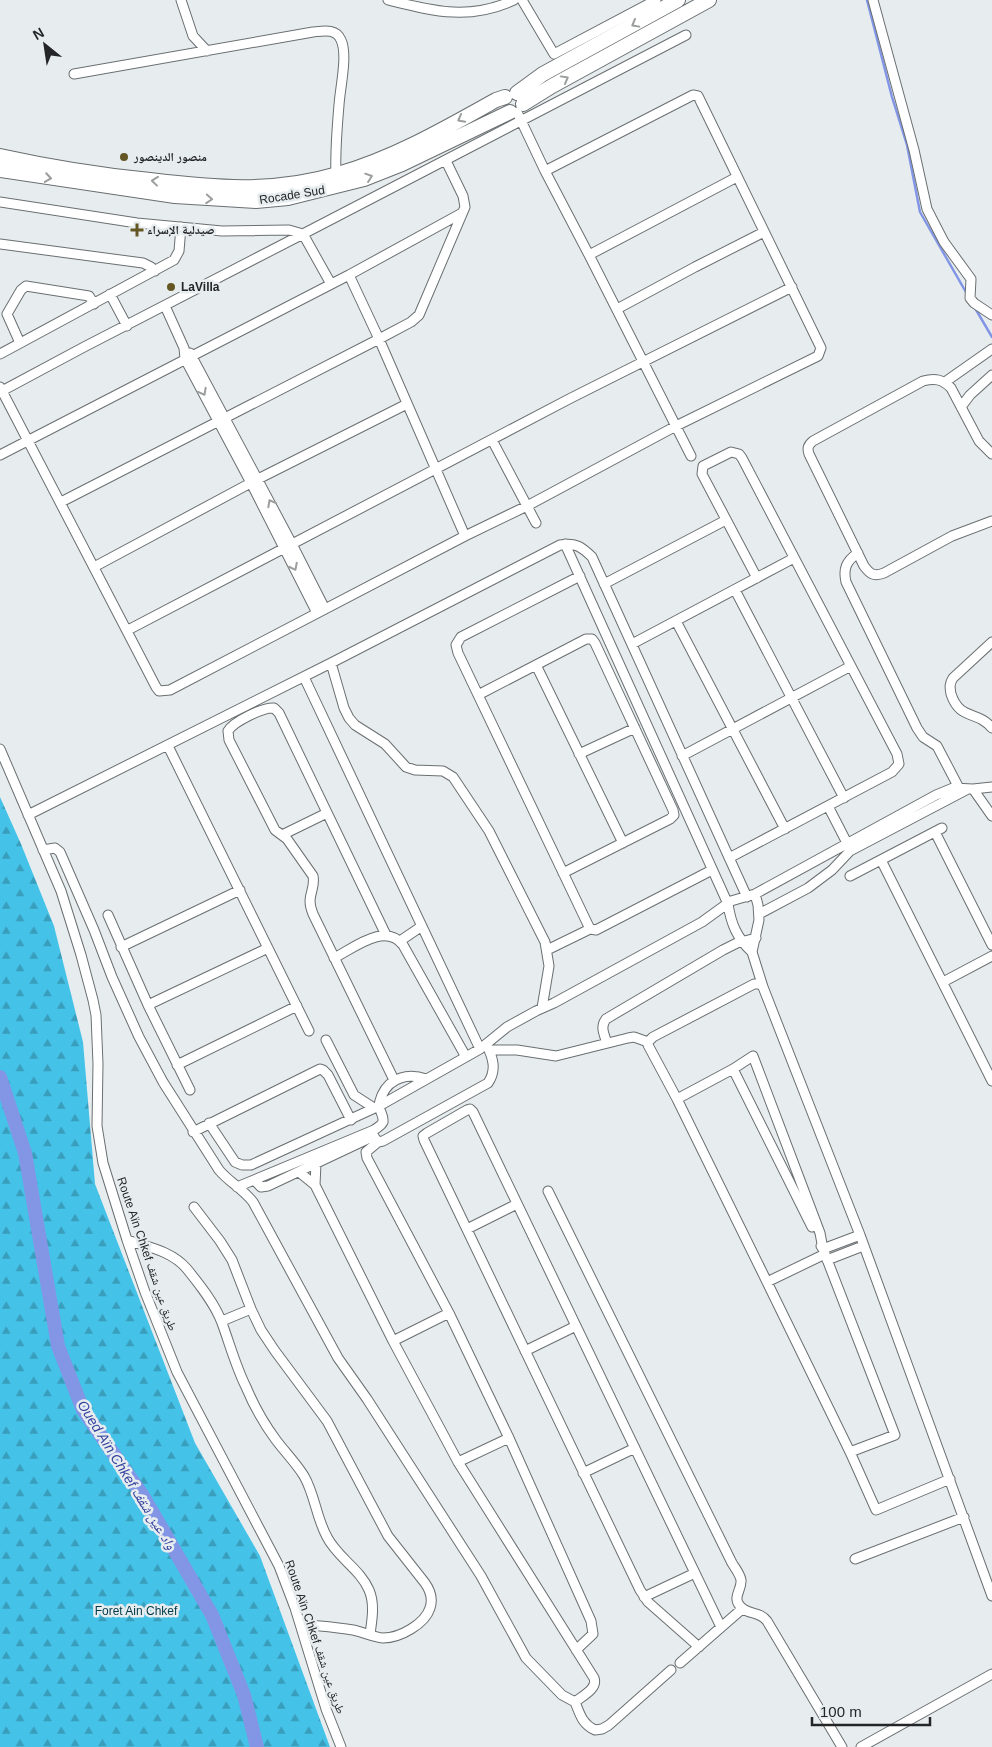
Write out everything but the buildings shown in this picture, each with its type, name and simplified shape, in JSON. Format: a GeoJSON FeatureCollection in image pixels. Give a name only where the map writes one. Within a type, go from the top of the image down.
{"type":"FeatureCollection","features":[{"type":"Feature","properties":{"kind":"highway","name":"Rocade Sud"},"geometry":{"type":"LineString","coordinates":[[515,107],[543,74],[678,0]]}},
{"type":"Feature","properties":{"kind":"highway","name":"Rocade Sud"},"geometry":{"type":"LineString","coordinates":[[0,170],[175,196],[256,201],[288,198],[364,179],[402,164],[515,107],[709,0]]}},
{"type":"Feature","properties":{"kind":"highway","name":"Rocade Sud"},"geometry":{"type":"LineString","coordinates":[[0,156],[112,176],[223,187],[260,188],[336,175],[359,168],[392,154],[496,100],[515,107]]}},
{"type":"Feature","properties":{"kind":"street"},"geometry":{"type":"LineString","coordinates":[[181,0],[193,36],[207,51]]}},
{"type":"Feature","properties":{"kind":"street"},"geometry":{"type":"LineString","coordinates":[[388,0],[426,5],[453,13],[476,12],[494,8],[514,0]]}},
{"type":"Feature","properties":{"kind":"street"},"geometry":{"type":"LineString","coordinates":[[522,0],[554,54],[656,0]]}},
{"type":"Feature","properties":{"kind":"street"},"geometry":{"type":"LineString","coordinates":[[873,0],[914,150],[927,209],[944,242],[969,275],[972,282],[969,292],[970,298],[974,303],[992,315]]}},
{"type":"Feature","properties":{"kind":"street"},"geometry":{"type":"LineString","coordinates":[[74,74],[326,30],[333,32],[341,40],[344,53],[339,105],[336,175]]}},
{"type":"Feature","properties":{"kind":"street"},"geometry":{"type":"LineString","coordinates":[[544,171],[693,94],[698,96],[702,100],[737,177],[821,348],[818,356],[676,426],[527,506],[465,536],[170,690],[159,691],[1,390],[486,138],[515,107],[686,35]]}},
{"type":"Feature","properties":{"kind":"street"},"geometry":{"type":"LineString","coordinates":[[515,107],[544,171],[590,255],[691,456]]}},
{"type":"Feature","properties":{"kind":"street"},"geometry":{"type":"LineString","coordinates":[[61,502],[379,339],[411,322],[419,315],[462,214],[465,200],[446,160]]}},
{"type":"Feature","properties":{"kind":"street"},"geometry":{"type":"LineString","coordinates":[[590,255],[737,177]]}},
{"type":"Feature","properties":{"kind":"street"},"geometry":{"type":"LineString","coordinates":[[0,202],[136,223],[222,231],[284,230],[303,234],[330,284]]}},
{"type":"Feature","properties":{"kind":"street"},"geometry":{"type":"LineString","coordinates":[[0,455],[349,275],[462,214]]}},
{"type":"Feature","properties":{"kind":"street"},"geometry":{"type":"LineString","coordinates":[[0,354],[174,260],[179,251],[181,227]]}},
{"type":"Feature","properties":{"kind":"street"},"geometry":{"type":"LineString","coordinates":[[617,309],[764,232]]}},
{"type":"Feature","properties":{"kind":"street"},"geometry":{"type":"LineString","coordinates":[[0,244],[143,262],[151,266],[154,271]]}},
{"type":"Feature","properties":{"kind":"street"},"geometry":{"type":"LineString","coordinates":[[349,275],[465,536]]}},
{"type":"Feature","properties":{"kind":"street"},"geometry":{"type":"LineString","coordinates":[[20,343],[7,314],[21,290],[26,286],[89,296],[94,304]]}},
{"type":"Feature","properties":{"kind":"street"},"geometry":{"type":"LineString","coordinates":[[128,630],[435,469],[792,287]]}},
{"type":"Feature","properties":{"kind":"street"},"geometry":{"type":"LineString","coordinates":[[110,294],[127,326]]}},
{"type":"Feature","properties":{"kind":"street"},"geometry":{"type":"LineString","coordinates":[[165,306],[184,348],[321,611]]}},
{"type":"Feature","properties":{"kind":"street"},"geometry":{"type":"LineString","coordinates":[[944,382],[992,349]]}},
{"type":"Feature","properties":{"kind":"street"},"geometry":{"type":"LineString","coordinates":[[961,407],[970,395],[992,376]]}},
{"type":"Feature","properties":{"kind":"street"},"geometry":{"type":"LineString","coordinates":[[992,454],[979,441],[951,388],[938,379],[923,381],[809,445],[809,454],[858,554],[867,571],[874,575],[879,575],[952,536],[992,521]]}},
{"type":"Feature","properties":{"kind":"street"},"geometry":{"type":"LineString","coordinates":[[94,567],[254,481],[406,404]]}},
{"type":"Feature","properties":{"kind":"street"},"geometry":{"type":"LineString","coordinates":[[492,440],[536,523]]}},
{"type":"Feature","properties":{"kind":"street"},"geometry":{"type":"LineString","coordinates":[[729,858],[892,772],[899,764],[897,754],[742,458],[736,452],[707,464],[702,470],[704,479],[757,578]]}},
{"type":"Feature","properties":{"kind":"street"},"geometry":{"type":"LineString","coordinates":[[604,584],[726,520]]}},
{"type":"Feature","properties":{"kind":"street"},"geometry":{"type":"LineString","coordinates":[[28,815],[304,677],[560,544],[571,543],[584,549],[592,557],[729,858],[751,895],[759,914],[752,952]]}},
{"type":"Feature","properties":{"kind":"street"},"geometry":{"type":"LineString","coordinates":[[565,544],[728,904],[732,924],[742,942],[752,952],[763,987],[860,1235],[992,1596]]}},
{"type":"Feature","properties":{"kind":"street"},"geometry":{"type":"LineString","coordinates":[[858,554],[851,557],[845,567],[846,582],[917,728],[923,737],[938,746],[967,789],[992,816]]}},
{"type":"Feature","properties":{"kind":"street"},"geometry":{"type":"LineString","coordinates":[[632,644],[794,558]]}},
{"type":"Feature","properties":{"kind":"street"},"geometry":{"type":"LineString","coordinates":[[580,576],[458,640],[457,649],[590,929]]}},
{"type":"Feature","properties":{"kind":"street"},"geometry":{"type":"LineString","coordinates":[[734,590],[844,798]]}},
{"type":"Feature","properties":{"kind":"street"},"geometry":{"type":"LineString","coordinates":[[676,621],[785,829]]}},
{"type":"Feature","properties":{"kind":"street"},"geometry":{"type":"LineString","coordinates":[[478,695],[586,639],[592,639],[635,728],[673,810],[674,816],[670,820],[563,873]]}},
{"type":"Feature","properties":{"kind":"street"},"geometry":{"type":"LineString","coordinates":[[992,642],[953,678],[950,686],[954,700],[964,714],[984,720],[992,728]]}},
{"type":"Feature","properties":{"kind":"street"},"geometry":{"type":"LineString","coordinates":[[331,663],[344,708],[355,725],[385,744],[406,767],[415,770],[443,772],[453,777],[489,831],[539,927],[547,950],[549,966],[542,1008]]}},
{"type":"Feature","properties":{"kind":"street"},"geometry":{"type":"LineString","coordinates":[[536,665],[623,843]]}},
{"type":"Feature","properties":{"kind":"street"},"geometry":{"type":"LineString","coordinates":[[682,756],[851,666]]}},
{"type":"Feature","properties":{"kind":"street"},"geometry":{"type":"LineString","coordinates":[[237,1187],[439,1111],[488,1083],[494,1073],[493,1063],[422,926],[304,677]]}},
{"type":"Feature","properties":{"kind":"street"},"geometry":{"type":"LineString","coordinates":[[245,706],[250,716]]}},
{"type":"Feature","properties":{"kind":"street"},"geometry":{"type":"LineString","coordinates":[[386,935],[279,713],[274,708],[269,708],[229,728],[227,735],[275,830],[287,839],[313,876],[314,882],[309,901],[310,907],[394,1080]]}},
{"type":"Feature","properties":{"kind":"street"},"geometry":{"type":"LineString","coordinates":[[579,754],[635,728]]}},
{"type":"Feature","properties":{"kind":"street"},"geometry":{"type":"LineString","coordinates":[[168,746],[309,1030]]}},
{"type":"Feature","properties":{"kind":"street","name":"Route Aïn Chkef طريق عين شقف"},"geometry":{"type":"LineString","coordinates":[[0,749],[62,891],[93,1000],[96,1016],[98,1064],[97,1126],[103,1163],[126,1240],[177,1372],[270,1547],[285,1582],[326,1709],[341,1747]]}},
{"type":"Feature","properties":{"kind":"street"},"geometry":{"type":"LineString","coordinates":[[209,1123],[235,1162],[246,1165],[351,1120],[466,1056],[485,1048],[507,1027],[702,922],[728,904],[751,895],[936,795],[953,788],[992,787]]}},
{"type":"Feature","properties":{"kind":"street"},"geometry":{"type":"LineString","coordinates":[[759,914],[808,888],[832,870],[850,851],[967,789]]}},
{"type":"Feature","properties":{"kind":"street"},"geometry":{"type":"LineString","coordinates":[[828,806],[848,843]]}},
{"type":"Feature","properties":{"kind":"street"},"geometry":{"type":"LineString","coordinates":[[282,835],[327,813]]}},
{"type":"Feature","properties":{"kind":"street"},"geometry":{"type":"LineString","coordinates":[[850,876],[938,830],[992,945]]}},
{"type":"Feature","properties":{"kind":"street"},"geometry":{"type":"LineString","coordinates":[[43,850],[55,848],[60,852],[112,977],[136,1030],[163,1082],[219,1170],[249,1197],[338,1358],[367,1398],[481,1576],[526,1658],[562,1695],[575,1702],[578,1714],[586,1724],[595,1730],[602,1729],[671,1670]]}},
{"type":"Feature","properties":{"kind":"street"},"geometry":{"type":"LineString","coordinates":[[881,860],[992,1081]]}},
{"type":"Feature","properties":{"kind":"street"},"geometry":{"type":"LineString","coordinates":[[547,950],[590,929],[596,930],[712,870]]}},
{"type":"Feature","properties":{"kind":"street"},"geometry":{"type":"LineString","coordinates":[[121,947],[240,890]]}},
{"type":"Feature","properties":{"kind":"street"},"geometry":{"type":"LineString","coordinates":[[108,915],[121,947],[190,1090]]}},
{"type":"Feature","properties":{"kind":"street"},"geometry":{"type":"LineString","coordinates":[[400,941],[422,926]]}},
{"type":"Feature","properties":{"kind":"street"},"geometry":{"type":"LineString","coordinates":[[334,958],[376,937],[386,935],[400,941],[466,1056]]}},
{"type":"Feature","properties":{"kind":"street"},"geometry":{"type":"LineString","coordinates":[[608,1043],[602,1024],[606,1019],[723,950],[756,938]]}},
{"type":"Feature","properties":{"kind":"street"},"geometry":{"type":"LineString","coordinates":[[148,1004],[268,948]]}},
{"type":"Feature","properties":{"kind":"street"},"geometry":{"type":"LineString","coordinates":[[943,982],[992,956]]}},
{"type":"Feature","properties":{"kind":"street"},"geometry":{"type":"LineString","coordinates":[[648,1042],[653,1037],[754,984],[760,984],[763,987]]}},
{"type":"Feature","properties":{"kind":"street"},"geometry":{"type":"LineString","coordinates":[[177,1065],[296,1006]]}},
{"type":"Feature","properties":{"kind":"street"},"geometry":{"type":"LineString","coordinates":[[485,1048],[556,1056],[634,1037],[648,1042]]}},
{"type":"Feature","properties":{"kind":"street"},"geometry":{"type":"LineString","coordinates":[[326,1040],[354,1095],[377,1107],[383,1118],[366,1152],[367,1158],[450,1314],[509,1438],[593,1626],[593,1634],[576,1650]]}},
{"type":"Feature","properties":{"kind":"street"},"geometry":{"type":"LineString","coordinates":[[648,1042],[850,1452],[876,1510],[950,1479]]}},
{"type":"Feature","properties":{"kind":"street"},"geometry":{"type":"LineString","coordinates":[[677,1099],[753,1056],[820,1232],[825,1254]]}},
{"type":"Feature","properties":{"kind":"street"},"geometry":{"type":"LineString","coordinates":[[194,1132],[320,1069],[328,1075],[351,1120]]}},
{"type":"Feature","properties":{"kind":"street"},"geometry":{"type":"LineString","coordinates":[[733,1069],[825,1254],[895,1435],[850,1452]]}},
{"type":"Feature","properties":{"kind":"street"},"geometry":{"type":"LineString","coordinates":[[377,1107],[385,1089],[394,1080],[408,1076],[426,1079]]}},
{"type":"Feature","properties":{"kind":"street"},"geometry":{"type":"LineString","coordinates":[[698,1647],[644,1597],[423,1136],[467,1110],[472,1110],[721,1627]]}},
{"type":"Feature","properties":{"kind":"street"},"geometry":{"type":"LineString","coordinates":[[439,1111],[445,1122]]}},
{"type":"Feature","properties":{"kind":"street"},"geometry":{"type":"LineString","coordinates":[[254,1180],[261,1187],[264,1187],[374,1137]]}},
{"type":"Feature","properties":{"kind":"street"},"geometry":{"type":"LineString","coordinates":[[315,1185],[316,1163]]}},
{"type":"Feature","properties":{"kind":"street"},"geometry":{"type":"LineString","coordinates":[[298,1172],[315,1185],[393,1342],[458,1462],[596,1682],[594,1686],[575,1702]]}},
{"type":"Feature","properties":{"kind":"street"},"geometry":{"type":"LineString","coordinates":[[548,1191],[732,1563],[740,1575],[742,1582],[736,1600],[742,1609],[761,1615],[767,1621],[842,1747]]}},
{"type":"Feature","properties":{"kind":"street"},"geometry":{"type":"LineString","coordinates":[[467,1229],[517,1204]]}},
{"type":"Feature","properties":{"kind":"street"},"geometry":{"type":"LineString","coordinates":[[194,1207],[232,1260],[251,1309],[275,1351],[326,1421],[388,1536],[430,1590],[432,1598],[426,1616],[419,1623],[394,1637],[383,1638],[332,1627],[300,1624]]}},
{"type":"Feature","properties":{"kind":"street"},"geometry":{"type":"LineString","coordinates":[[767,1282],[860,1235]]}},
{"type":"Feature","properties":{"kind":"street"},"geometry":{"type":"LineString","coordinates":[[126,1240],[172,1255],[185,1267],[200,1286],[222,1321],[236,1363],[255,1407],[270,1432],[309,1485],[319,1518],[328,1539],[346,1563],[365,1581],[370,1592],[374,1612],[370,1634]]}},
{"type":"Feature","properties":{"kind":"street"},"geometry":{"type":"LineString","coordinates":[[825,1254],[864,1246]]}},
{"type":"Feature","properties":{"kind":"street"},"geometry":{"type":"LineString","coordinates":[[222,1321],[251,1309]]}},
{"type":"Feature","properties":{"kind":"street"},"geometry":{"type":"LineString","coordinates":[[393,1342],[450,1314]]}},
{"type":"Feature","properties":{"kind":"street"},"geometry":{"type":"LineString","coordinates":[[525,1351],[576,1326]]}},
{"type":"Feature","properties":{"kind":"street"},"geometry":{"type":"LineString","coordinates":[[458,1462],[509,1438]]}},
{"type":"Feature","properties":{"kind":"street"},"geometry":{"type":"LineString","coordinates":[[584,1473],[635,1448]]}},
{"type":"Feature","properties":{"kind":"street"},"geometry":{"type":"LineString","coordinates":[[855,1559],[964,1517]]}},
{"type":"Feature","properties":{"kind":"street"},"geometry":{"type":"LineString","coordinates":[[644,1597],[695,1573]]}},
{"type":"Feature","properties":{"kind":"street"},"geometry":{"type":"LineString","coordinates":[[680,1663],[742,1609]]}},
{"type":"Feature","properties":{"kind":"street"},"geometry":{"type":"LineString","coordinates":[[861,1747],[992,1674]]}},
{"type":"Feature","properties":{"kind":"green space","name":"Foret Ain Chkef"},"geometry":{"type":"Polygon","coordinates":[[[0,797],[54,926],[83,1042],[95,1184],[195,1443],[260,1556],[330,1747],[0,1747],[0,797]]]}},
{"type":"Feature","properties":{"kind":"waterway"},"geometry":{"type":"LineString","coordinates":[[867,0],[892,97],[907,145],[920,212],[967,294]]}},
{"type":"Feature","properties":{"kind":"waterway"},"geometry":{"type":"LineString","coordinates":[[975,308],[992,337]]}},
{"type":"Feature","properties":{"kind":"waterway","name":"Oued Aïn Chkef واد عين شقف"},"geometry":{"type":"LineString","coordinates":[[0,1077],[25,1153],[58,1346],[83,1410],[143,1496],[212,1615],[244,1695],[257,1747]]}},
{"type":"Feature","properties":{"kind":"place","name":"منصور الدينصور"},"geometry":{"type":"Point","coordinates":[124,157]}},
{"type":"Feature","properties":{"kind":"place","name":"صيدلية الإسراء"},"geometry":{"type":"Point","coordinates":[137,230]}},
{"type":"Feature","properties":{"kind":"place","name":"LaVilla"},"geometry":{"type":"Point","coordinates":[171,287]}}]}
